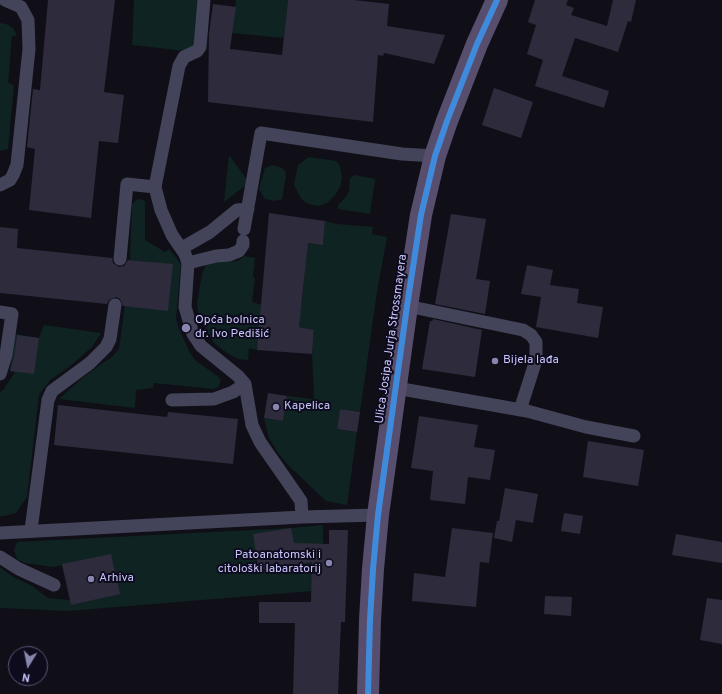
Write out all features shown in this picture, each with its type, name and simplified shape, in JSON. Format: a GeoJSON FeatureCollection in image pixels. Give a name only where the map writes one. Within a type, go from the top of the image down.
{"type":"FeatureCollection","features":[{"type":"Feature","properties":{"kind":"main road","name":"Ulica Josipa Jurja Strossmayera"},"geometry":{"type":"LineString","coordinates":[[368,694],[370,620],[378,516],[421,215],[435,156],[474,52],[497,0]]}},
{"type":"Feature","properties":{"kind":"lane"},"geometry":{"type":"LineString","coordinates":[[0,186],[10,180],[14,175],[17,161],[29,49],[28,20],[22,7],[5,0]]}},
{"type":"Feature","properties":{"kind":"lane"},"geometry":{"type":"LineString","coordinates":[[204,0],[200,47],[197,51],[184,58],[179,66],[155,187],[172,235],[182,248],[188,263],[185,307],[193,334],[201,346],[238,376],[245,384],[252,425],[260,442],[301,501],[302,517]]}},
{"type":"Feature","properties":{"kind":"lane"},"geometry":{"type":"LineString","coordinates":[[188,263],[216,256],[229,255],[239,251],[243,245],[261,133],[402,154],[435,156]]}},
{"type":"Feature","properties":{"kind":"lane"},"geometry":{"type":"LineString","coordinates":[[120,259],[127,184],[155,187]]}},
{"type":"Feature","properties":{"kind":"lane"},"geometry":{"type":"LineString","coordinates":[[182,248],[210,232],[237,210],[248,208]]}},
{"type":"Feature","properties":{"kind":"lane"},"geometry":{"type":"LineString","coordinates":[[32,530],[48,400],[52,391],[90,363],[106,347],[110,339],[115,305]]}},
{"type":"Feature","properties":{"kind":"lane"},"geometry":{"type":"LineString","coordinates":[[407,306],[523,330],[531,335],[536,342],[536,360],[520,410]]}},
{"type":"Feature","properties":{"kind":"lane"},"geometry":{"type":"LineString","coordinates":[[0,312],[12,314],[6,355],[0,374]]}},
{"type":"Feature","properties":{"kind":"lane"},"geometry":{"type":"LineString","coordinates":[[172,400],[214,399],[233,392],[245,384]]}},
{"type":"Feature","properties":{"kind":"lane"},"geometry":{"type":"LineString","coordinates":[[396,388],[520,410],[634,436]]}},
{"type":"Feature","properties":{"kind":"lane"},"geometry":{"type":"LineString","coordinates":[[0,533],[32,530],[302,517],[378,516]]}},
{"type":"Feature","properties":{"kind":"lane"},"geometry":{"type":"LineString","coordinates":[[0,557],[18,569],[54,585]]}},
{"type":"Feature","properties":{"kind":"green space"},"geometry":{"type":"Polygon","coordinates":[[[134,0],[199,0],[195,42],[193,47],[185,51],[132,45],[134,0]]]}},
{"type":"Feature","properties":{"kind":"green space"},"geometry":{"type":"Polygon","coordinates":[[[236,0],[288,0],[284,38],[232,33],[236,0]]]}},
{"type":"Feature","properties":{"kind":"green space"},"geometry":{"type":"Polygon","coordinates":[[[0,23],[6,24],[13,28],[17,36],[12,36],[8,83],[14,85],[8,149],[0,151],[0,23]]]}},
{"type":"Feature","properties":{"kind":"green space"},"geometry":{"type":"Polygon","coordinates":[[[229,155],[248,181],[246,185],[224,202],[229,155]]]}},
{"type":"Feature","properties":{"kind":"green space"},"geometry":{"type":"Polygon","coordinates":[[[309,157],[336,161],[340,166],[342,178],[340,187],[327,203],[318,206],[309,204],[302,200],[294,184],[298,165],[309,157]]]}},
{"type":"Feature","properties":{"kind":"green space"},"geometry":{"type":"Polygon","coordinates":[[[272,165],[282,168],[285,171],[286,176],[282,199],[275,201],[265,199],[259,189],[265,168],[272,165]]]}},
{"type":"Feature","properties":{"kind":"green space"},"geometry":{"type":"Polygon","coordinates":[[[355,175],[375,179],[370,214],[338,209],[338,205],[346,197],[349,191],[350,178],[355,175]]]}},
{"type":"Feature","properties":{"kind":"green space"},"geometry":{"type":"Polygon","coordinates":[[[139,199],[145,201],[145,240],[165,252],[169,249],[181,264],[176,319],[179,329],[189,351],[195,360],[220,378],[220,383],[218,387],[214,389],[154,383],[153,388],[136,390],[135,408],[59,399],[80,380],[112,357],[119,349],[125,305],[173,265],[130,260],[132,205],[139,199]]]}},
{"type":"Feature","properties":{"kind":"green space"},"geometry":{"type":"Polygon","coordinates":[[[325,221],[337,224],[373,227],[372,234],[387,237],[377,292],[360,412],[340,409],[337,429],[357,432],[347,505],[326,501],[288,465],[278,453],[269,438],[264,418],[283,421],[287,396],[314,399],[312,354],[314,330],[290,325],[302,303],[305,268],[299,243],[323,244],[325,221]]]}},
{"type":"Feature","properties":{"kind":"green space"},"geometry":{"type":"Polygon","coordinates":[[[244,256],[255,258],[253,277],[255,278],[252,302],[263,305],[257,350],[249,348],[248,360],[238,359],[214,343],[202,323],[198,313],[197,303],[202,274],[206,265],[212,262],[238,261],[244,256]]]}},
{"type":"Feature","properties":{"kind":"green space"},"geometry":{"type":"Polygon","coordinates":[[[44,325],[101,333],[92,347],[69,367],[50,380],[39,395],[27,497],[16,513],[0,516],[0,392],[4,389],[15,372],[10,371],[15,334],[39,338],[44,325]]]}},
{"type":"Feature","properties":{"kind":"green space"},"geometry":{"type":"Polygon","coordinates":[[[323,525],[323,544],[312,544],[312,591],[68,611],[0,608],[0,567],[13,577],[32,586],[48,598],[70,600],[62,565],[53,567],[25,563],[17,559],[14,550],[17,542],[291,528],[323,525]]]}},
{"type":"Feature","properties":{"kind":"building"},"geometry":{"type":"Polygon","coordinates":[[[48,0],[115,0],[104,92],[124,95],[118,143],[99,141],[91,218],[29,210],[35,149],[27,147],[33,89],[40,90],[48,0]]]}},
{"type":"Feature","properties":{"kind":"building"},"geometry":{"type":"Polygon","coordinates":[[[288,0],[354,0],[389,4],[387,26],[445,35],[434,64],[384,53],[383,56],[378,55],[373,122],[208,102],[209,34],[213,4],[236,7],[230,49],[282,55],[288,0]]]}},
{"type":"Feature","properties":{"kind":"building"},"geometry":{"type":"Polygon","coordinates":[[[535,0],[568,0],[566,5],[574,8],[571,15],[607,26],[613,0],[636,0],[631,22],[628,21],[618,52],[575,38],[562,76],[609,91],[604,108],[535,86],[543,60],[527,54],[536,25],[528,22],[535,0]]]}},
{"type":"Feature","properties":{"kind":"building"},"geometry":{"type":"Polygon","coordinates":[[[494,88],[533,102],[521,138],[482,125],[494,88]]]}},
{"type":"Feature","properties":{"kind":"building"},"geometry":{"type":"Polygon","coordinates":[[[269,213],[325,221],[323,245],[308,243],[299,327],[314,330],[312,354],[257,350],[269,213]]]}},
{"type":"Feature","properties":{"kind":"building"},"geometry":{"type":"Polygon","coordinates":[[[451,214],[486,219],[476,279],[490,281],[485,314],[435,304],[451,214]]]}},
{"type":"Feature","properties":{"kind":"building"},"geometry":{"type":"Polygon","coordinates":[[[0,227],[18,229],[17,248],[112,258],[113,263],[119,267],[124,266],[128,260],[173,264],[168,311],[123,306],[120,299],[116,297],[109,300],[107,304],[0,293],[0,227]]]}},
{"type":"Feature","properties":{"kind":"building"},"geometry":{"type":"Polygon","coordinates":[[[527,265],[553,270],[550,285],[579,289],[577,303],[603,307],[598,338],[536,327],[541,297],[521,294],[527,265]]]}},
{"type":"Feature","properties":{"kind":"building"},"geometry":{"type":"Polygon","coordinates":[[[433,319],[482,330],[475,377],[422,369],[430,321],[433,319]]]}},
{"type":"Feature","properties":{"kind":"building"},"geometry":{"type":"Polygon","coordinates":[[[17,335],[39,338],[34,374],[10,371],[17,335]]]}},
{"type":"Feature","properties":{"kind":"building","name":"Kapelica"},"geometry":{"type":"Polygon","coordinates":[[[268,393],[287,396],[283,421],[264,418],[268,393]]]}},
{"type":"Feature","properties":{"kind":"building"},"geometry":{"type":"Polygon","coordinates":[[[58,405],[167,417],[168,412],[238,419],[233,464],[54,445],[58,405]]]}},
{"type":"Feature","properties":{"kind":"building"},"geometry":{"type":"Polygon","coordinates":[[[340,409],[360,412],[357,432],[337,429],[340,409]]]}},
{"type":"Feature","properties":{"kind":"building"},"geometry":{"type":"Polygon","coordinates":[[[419,416],[478,425],[474,447],[495,450],[490,480],[468,477],[465,504],[430,500],[433,471],[411,468],[419,416]]]}},
{"type":"Feature","properties":{"kind":"building"},"geometry":{"type":"Polygon","coordinates":[[[588,441],[644,450],[638,486],[583,477],[588,441]]]}},
{"type":"Feature","properties":{"kind":"building"},"geometry":{"type":"Polygon","coordinates":[[[505,488],[538,494],[533,523],[516,520],[512,542],[494,538],[497,521],[499,521],[505,488]]]}},
{"type":"Feature","properties":{"kind":"building"},"geometry":{"type":"Polygon","coordinates":[[[564,513],[583,516],[580,534],[561,531],[564,513]]]}},
{"type":"Feature","properties":{"kind":"building"},"geometry":{"type":"Polygon","coordinates":[[[291,528],[294,543],[329,544],[329,530],[348,530],[345,622],[341,622],[338,694],[293,694],[295,623],[259,623],[259,602],[311,602],[312,562],[259,571],[253,534],[291,528]]]}},
{"type":"Feature","properties":{"kind":"building"},"geometry":{"type":"Polygon","coordinates":[[[452,528],[493,533],[489,563],[480,562],[476,607],[412,601],[414,573],[445,577],[452,528]]]}},
{"type":"Feature","properties":{"kind":"building"},"geometry":{"type":"Polygon","coordinates":[[[676,534],[722,542],[722,563],[672,555],[676,534]]]}},
{"type":"Feature","properties":{"kind":"building","name":"Arhiva"},"geometry":{"type":"Polygon","coordinates":[[[111,554],[120,594],[71,605],[62,564],[111,554]]]}},
{"type":"Feature","properties":{"kind":"building"},"geometry":{"type":"Polygon","coordinates":[[[545,596],[572,597],[571,616],[544,614],[545,596]]]}},
{"type":"Feature","properties":{"kind":"building"},"geometry":{"type":"Polygon","coordinates":[[[707,598],[722,600],[722,644],[700,640],[707,598]]]}},
{"type":"Feature","properties":{"kind":"cycle path"},"geometry":{"type":"LineString","coordinates":[[368,694],[370,620],[378,515],[421,215],[435,156],[447,121],[477,44],[497,0]]}},
{"type":"Feature","properties":{"kind":"place","name":"Opća bolnica dr. Ivo Pedišić"},"geometry":{"type":"Point","coordinates":[186,328]}},
{"type":"Feature","properties":{"kind":"place","name":"Bijela lađa"},"geometry":{"type":"Point","coordinates":[495,361]}},
{"type":"Feature","properties":{"kind":"place","name":"Kapelica"},"geometry":{"type":"Point","coordinates":[276,407]}},
{"type":"Feature","properties":{"kind":"place","name":"Patoanatomski i citološki labaratorij"},"geometry":{"type":"Point","coordinates":[329,563]}},
{"type":"Feature","properties":{"kind":"place","name":"Arhiva"},"geometry":{"type":"Point","coordinates":[91,579]}}]}
